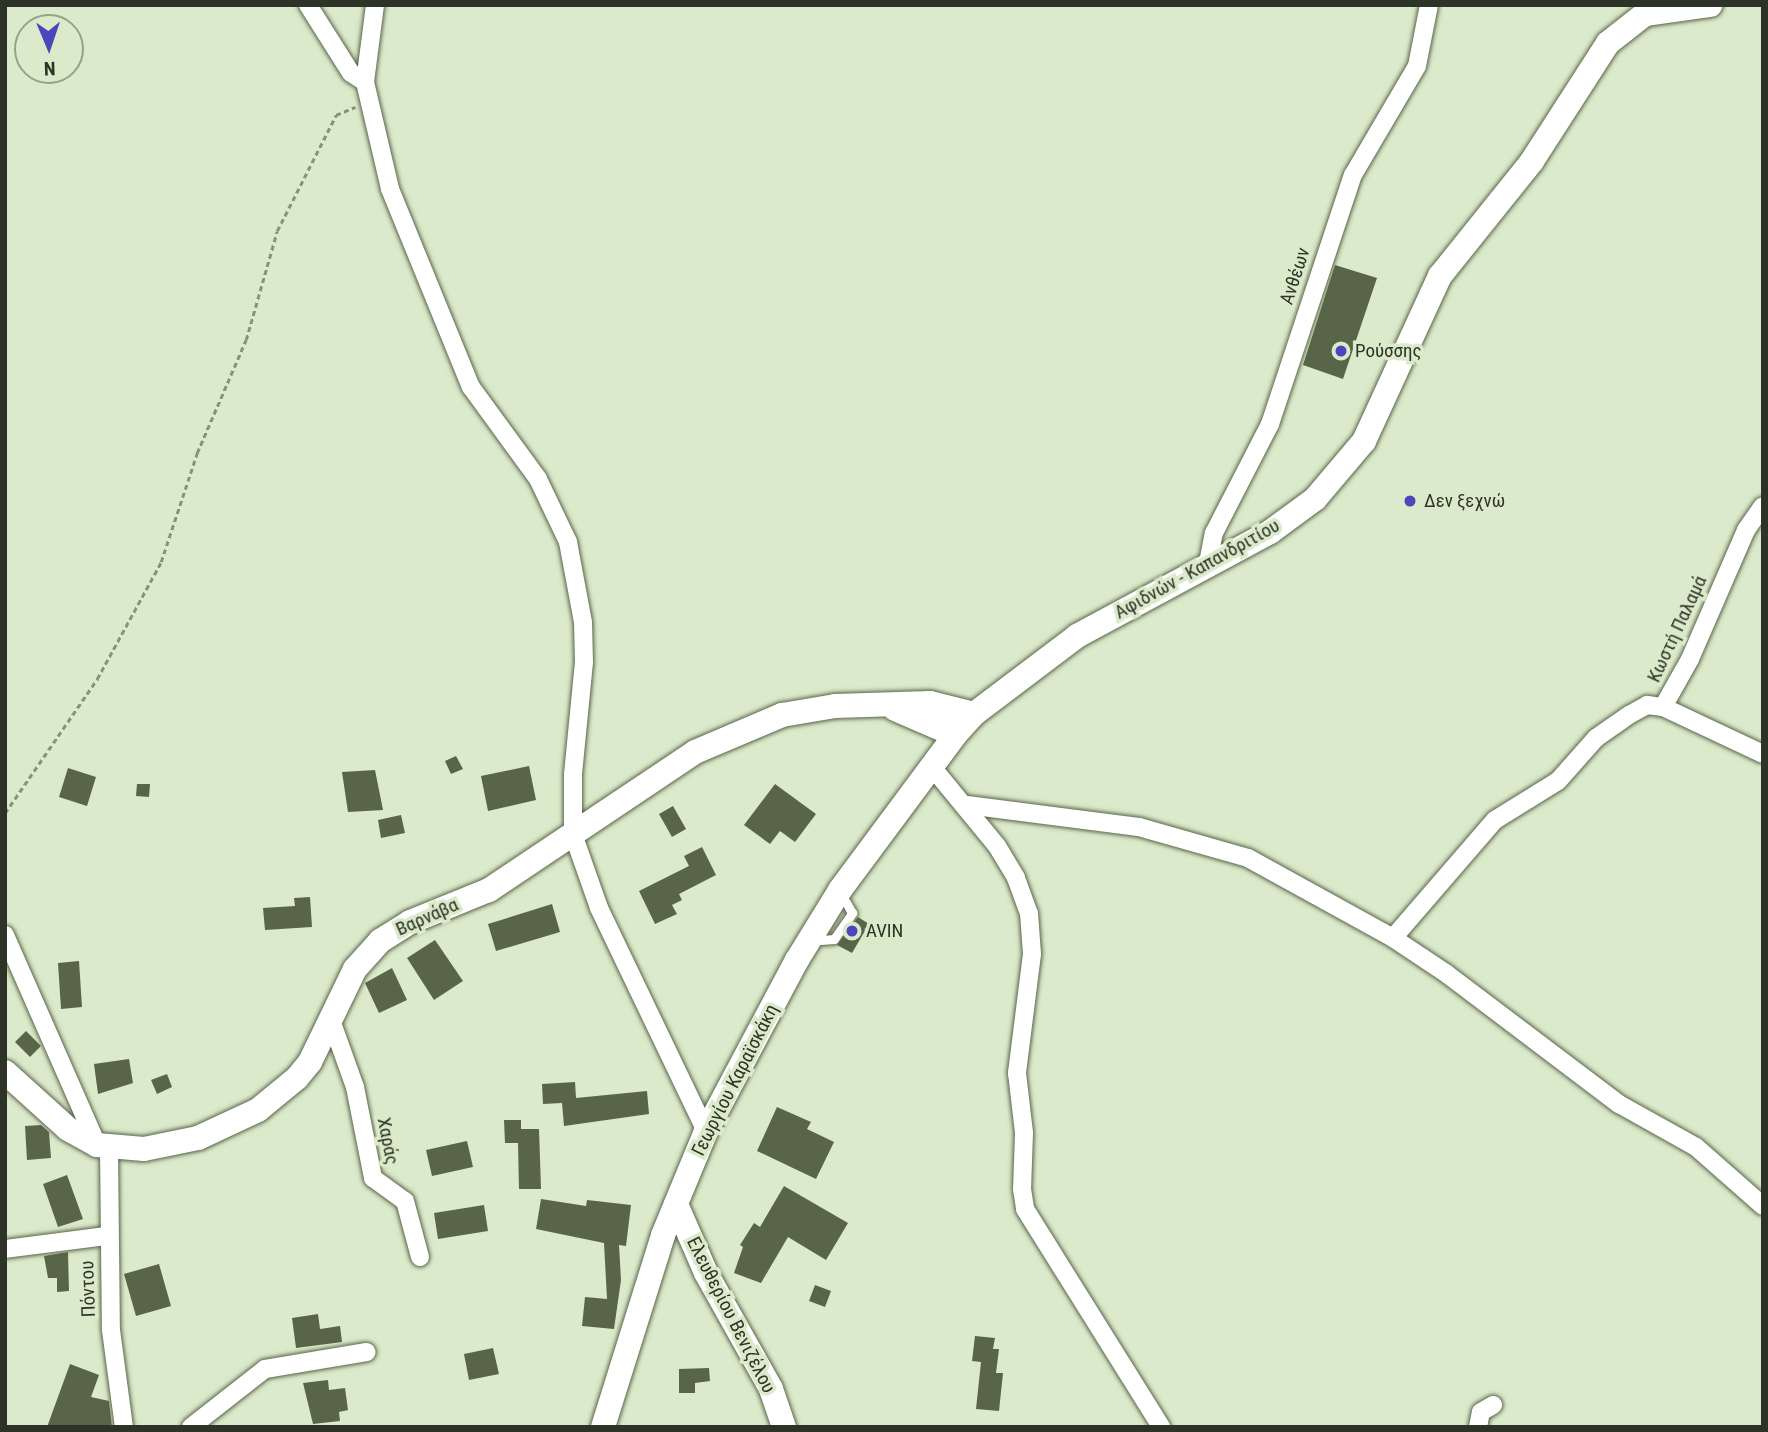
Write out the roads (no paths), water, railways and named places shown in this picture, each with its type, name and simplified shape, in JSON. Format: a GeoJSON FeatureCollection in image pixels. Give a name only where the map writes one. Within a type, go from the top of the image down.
{"type":"FeatureCollection","features":[{"type":"Feature","properties":{"kind":"main road","name":"Αφιδνών - Καπανδριτίου"},"geometry":{"type":"LineString","coordinates":[[932,767],[974,714],[1077,636],[1208,563],[1270,532],[1315,499],[1354,456],[1440,275],[1532,161],[1614,35],[1645,14],[1710,5]]}},
{"type":"Feature","properties":{"kind":"main road","name":"Βαρνάβα"},"geometry":{"type":"LineString","coordinates":[[103,1147],[163,1147],[198,1138],[258,1110],[279,1096],[310,1062],[355,969],[380,941],[410,922],[489,890],[667,767],[761,722],[835,706],[946,704],[974,714]]}},
{"type":"Feature","properties":{"kind":"main road","name":"Βαρνάβα"},"geometry":{"type":"LineString","coordinates":[[881,705],[955,735]]}},
{"type":"Feature","properties":{"kind":"main road","name":"Γεωργίου Καραϊσκάκη"},"geometry":{"type":"LineString","coordinates":[[603,1427],[676,1205],[706,1131],[834,900],[932,767]]}},
{"type":"Feature","properties":{"kind":"main road"},"geometry":{"type":"LineString","coordinates":[[5,1072],[68,1129],[103,1147]]}},
{"type":"Feature","properties":{"kind":"main road","name":"Ελευθερίου Βενιζέλου"},"geometry":{"type":"LineString","coordinates":[[676,1205],[706,1273],[771,1389],[785,1427]]}},
{"type":"Feature","properties":{"kind":"street"},"geometry":{"type":"LineString","coordinates":[[308,5],[351,73],[365,82]]}},
{"type":"Feature","properties":{"kind":"street"},"geometry":{"type":"LineString","coordinates":[[375,5],[365,82],[368,105],[390,189],[471,387],[538,479],[568,542],[583,622],[584,662],[572,785],[573,834],[599,908],[706,1131]]}},
{"type":"Feature","properties":{"kind":"street","name":"Ανθέων"},"geometry":{"type":"LineString","coordinates":[[1208,563],[1214,533],[1270,424],[1353,176],[1417,66],[1429,5]]}},
{"type":"Feature","properties":{"kind":"street","name":"Κωστή Παλαμά"},"geometry":{"type":"LineString","coordinates":[[1393,938],[1495,820],[1558,781],[1596,738],[1629,715],[1647,705],[1663,707],[1690,659],[1746,530],[1763,506]]}},
{"type":"Feature","properties":{"kind":"street"},"geometry":{"type":"LineString","coordinates":[[1663,707],[1763,754]]}},
{"type":"Feature","properties":{"kind":"street"},"geometry":{"type":"LineString","coordinates":[[932,767],[967,805],[1016,878],[1029,913],[1032,954],[1017,1073],[1024,1133],[1021,1189],[1026,1209],[1161,1427]]}},
{"type":"Feature","properties":{"kind":"street"},"geometry":{"type":"LineString","coordinates":[[967,805],[1082,817],[1195,839],[1248,858],[1393,938],[1619,1104],[1696,1147],[1763,1206]]}},
{"type":"Feature","properties":{"kind":"street"},"geometry":{"type":"LineString","coordinates":[[5,935],[103,1147]]}},
{"type":"Feature","properties":{"kind":"street","name":"Χαράς"},"geometry":{"type":"LineString","coordinates":[[331,1020],[355,1087],[373,1178],[405,1201],[420,1257]]}},
{"type":"Feature","properties":{"kind":"street","name":"Πόντου"},"geometry":{"type":"LineString","coordinates":[[103,1147],[111,1330],[124,1427]]}},
{"type":"Feature","properties":{"kind":"street"},"geometry":{"type":"LineString","coordinates":[[5,1250],[107,1236]]}},
{"type":"Feature","properties":{"kind":"street"},"geometry":{"type":"LineString","coordinates":[[191,1427],[265,1369],[367,1352]]}},
{"type":"Feature","properties":{"kind":"street"},"geometry":{"type":"LineString","coordinates":[[1478,1427],[1481,1412],[1493,1405]]}},
{"type":"Feature","properties":{"kind":"lane"},"geometry":{"type":"LineString","coordinates":[[821,940],[834,939],[852,913],[846,902]]}},
{"type":"Feature","properties":{"kind":"place","name":"Ρούσσης"},"geometry":{"type":"Point","coordinates":[1341,351]}},
{"type":"Feature","properties":{"kind":"place","name":"Δεν ξεχνώ"},"geometry":{"type":"Point","coordinates":[1410,501]}},
{"type":"Feature","properties":{"kind":"place","name":"AVIN"},"geometry":{"type":"Point","coordinates":[852,931]}}]}
